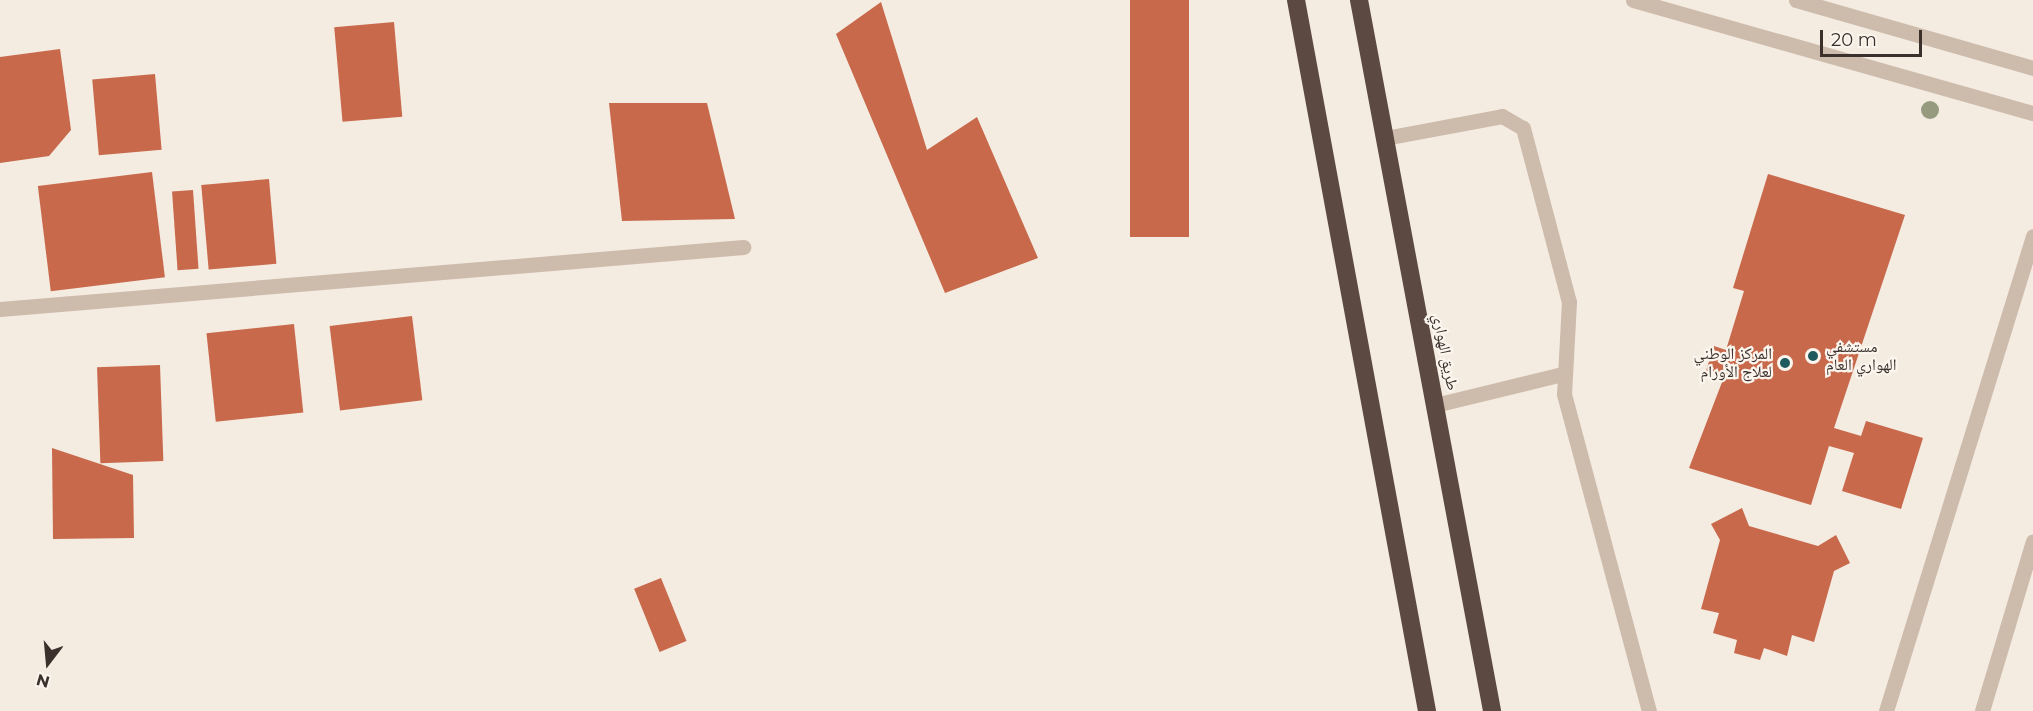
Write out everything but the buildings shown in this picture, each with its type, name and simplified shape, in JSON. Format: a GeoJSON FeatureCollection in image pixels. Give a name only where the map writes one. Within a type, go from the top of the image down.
{"type":"FeatureCollection","features":[{"type":"Feature","properties":{"kind":"highway"},"geometry":{"type":"LineString","coordinates":[[1296,0],[1427,711]]}},
{"type":"Feature","properties":{"kind":"highway","name":"طريق الهواري"},"geometry":{"type":"LineString","coordinates":[[1359,0],[1492,711]]}},
{"type":"Feature","properties":{"kind":"street"},"geometry":{"type":"LineString","coordinates":[[1633,0],[2033,113]]}},
{"type":"Feature","properties":{"kind":"street"},"geometry":{"type":"LineString","coordinates":[[1796,0],[2033,68]]}},
{"type":"Feature","properties":{"kind":"street"},"geometry":{"type":"LineString","coordinates":[[1384,138],[1502,116],[1522,128],[1569,302],[1562,374],[1649,711]]}},
{"type":"Feature","properties":{"kind":"street"},"geometry":{"type":"LineString","coordinates":[[1886,711],[2033,236]]}},
{"type":"Feature","properties":{"kind":"street"},"geometry":{"type":"LineString","coordinates":[[0,309],[743,247]]}},
{"type":"Feature","properties":{"kind":"street"},"geometry":{"type":"LineString","coordinates":[[1435,405],[1562,374]]}},
{"type":"Feature","properties":{"kind":"street"},"geometry":{"type":"LineString","coordinates":[[1982,711],[2033,541]]}},
{"type":"Feature","properties":{"kind":"place","name":"مستشفي الهواري العام"},"geometry":{"type":"Point","coordinates":[1813,356]}},
{"type":"Feature","properties":{"kind":"place","name":"المركز الوطني لعلاج الأورام"},"geometry":{"type":"Point","coordinates":[1785,363]}}]}
